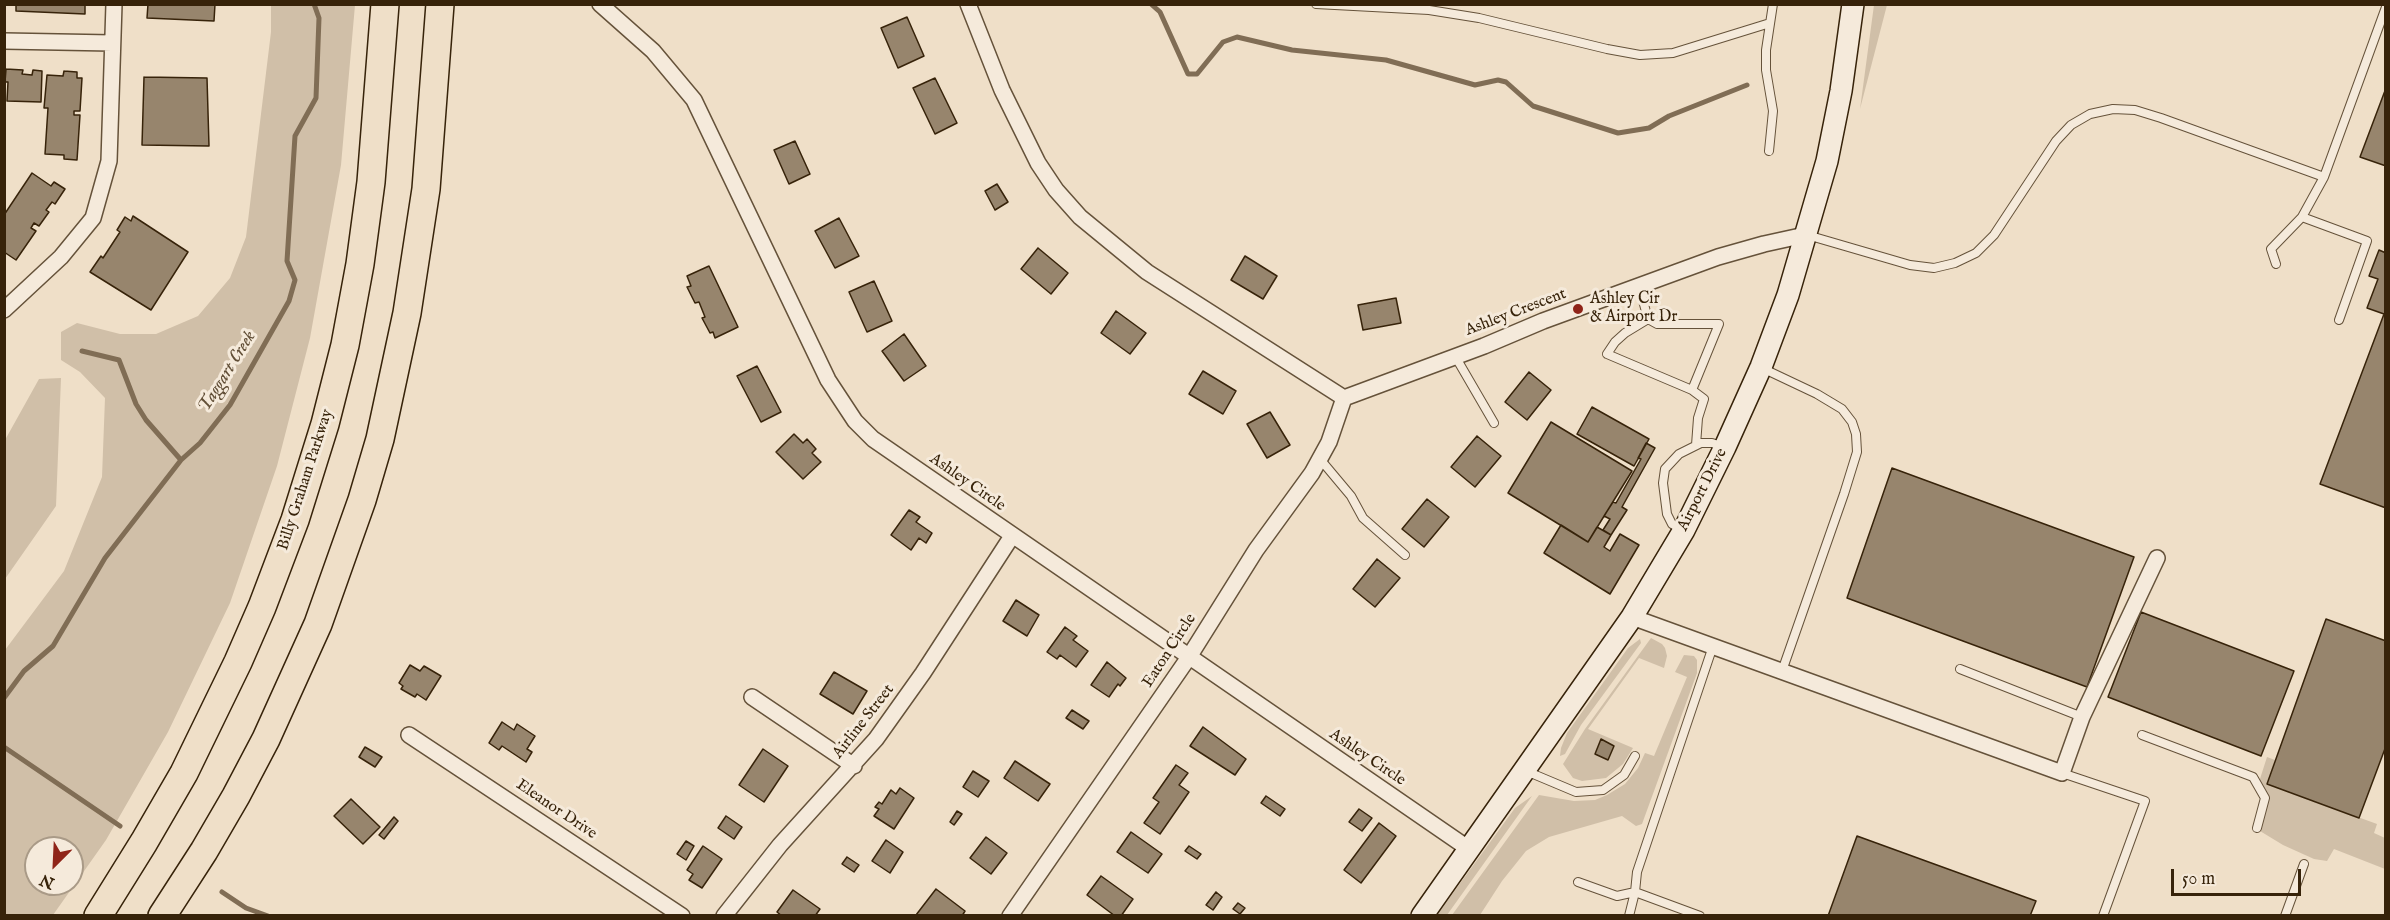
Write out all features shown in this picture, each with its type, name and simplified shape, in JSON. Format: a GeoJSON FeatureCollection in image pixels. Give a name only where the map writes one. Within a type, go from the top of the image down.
{"type":"FeatureCollection","features":[{"type":"Feature","properties":{"kind":"highway","name":"Billy Graham Parkway"},"geometry":{"type":"LineString","coordinates":[[98,915],[184,773],[238,662],[295,520],[322,435],[345,345],[360,264],[371,182],[385,4]]}},
{"type":"Feature","properties":{"kind":"highway"},"geometry":{"type":"LineString","coordinates":[[162,915],[236,796],[294,681],[326,603],[362,500],[380,439],[408,313],[426,189],[440,4]]}},
{"type":"Feature","properties":{"kind":"street"},"geometry":{"type":"LineString","coordinates":[[4,310],[61,257],[93,218],[109,161],[114,4]]}},
{"type":"Feature","properties":{"kind":"street","name":"Ashley Circle"},"geometry":{"type":"LineString","coordinates":[[600,4],[653,51],[694,100],[828,380],[855,421],[873,439],[1469,849]]}},
{"type":"Feature","properties":{"kind":"street"},"geometry":{"type":"LineString","coordinates":[[968,4],[1002,90],[1038,163],[1056,190],[1080,217],[1148,272],[1344,398]]}},
{"type":"Feature","properties":{"kind":"street","name":"Airport Drive"},"geometry":{"type":"LineString","coordinates":[[1422,915],[1632,617],[1684,530],[1725,447],[1761,367],[1788,295],[1829,151],[1841,91],[1853,4]]}},
{"type":"Feature","properties":{"kind":"street"},"geometry":{"type":"LineString","coordinates":[[4,41],[112,43]]}},
{"type":"Feature","properties":{"kind":"street","name":"Ashley Crescent"},"geometry":{"type":"LineString","coordinates":[[1344,398],[1718,257],[1805,235]]}},
{"type":"Feature","properties":{"kind":"street","name":"Eaton Circle"},"geometry":{"type":"LineString","coordinates":[[1010,915],[1189,657],[1256,550],[1320,459],[1329,442],[1344,398]]}},
{"type":"Feature","properties":{"kind":"street","name":"Airline Street"},"geometry":{"type":"LineString","coordinates":[[724,915],[774,852],[876,739],[923,673],[1012,536]]}},
{"type":"Feature","properties":{"kind":"street"},"geometry":{"type":"LineString","coordinates":[[1632,617],[2062,773],[2082,717],[2157,558]]}},
{"type":"Feature","properties":{"kind":"street"},"geometry":{"type":"LineString","coordinates":[[752,697],[854,766]]}},
{"type":"Feature","properties":{"kind":"street","name":"Eleanor Drive"},"geometry":{"type":"LineString","coordinates":[[409,735],[682,915]]}},
{"type":"Feature","properties":{"kind":"lane"},"geometry":{"type":"LineString","coordinates":[[1316,4],[1429,10],[1459,14],[1640,55],[1673,53],[1770,22]]}},
{"type":"Feature","properties":{"kind":"lane"},"geometry":{"type":"LineString","coordinates":[[1769,151],[1773,111],[1766,70],[1766,50],[1773,4]]}},
{"type":"Feature","properties":{"kind":"lane"},"geometry":{"type":"LineString","coordinates":[[2276,264],[2271,249],[2302,217],[2324,177],[2385,7]]}},
{"type":"Feature","properties":{"kind":"lane"},"geometry":{"type":"LineString","coordinates":[[1805,235],[1910,265],[1934,268],[1955,263],[1976,253],[1994,235],[2056,141],[2071,125],[2090,114],[2113,109],[2135,110],[2161,118],[2324,177]]}},
{"type":"Feature","properties":{"kind":"lane"},"geometry":{"type":"LineString","coordinates":[[2302,217],[2367,242],[2339,320]]}},
{"type":"Feature","properties":{"kind":"lane"},"geometry":{"type":"LineString","coordinates":[[1639,286],[1648,319],[1662,326],[1719,324],[1692,390]]}},
{"type":"Feature","properties":{"kind":"lane"},"geometry":{"type":"LineString","coordinates":[[1648,319],[1625,333],[1607,354],[1692,390],[1704,399],[1698,418],[1696,445]]}},
{"type":"Feature","properties":{"kind":"lane"},"geometry":{"type":"LineString","coordinates":[[1455,356],[1494,423]]}},
{"type":"Feature","properties":{"kind":"lane"},"geometry":{"type":"LineString","coordinates":[[1761,367],[1817,394],[1842,409],[1852,422],[1856,434],[1857,452],[1847,485],[1782,671]]}},
{"type":"Feature","properties":{"kind":"lane"},"geometry":{"type":"LineString","coordinates":[[1684,530],[1669,520],[1665,504],[1664,474],[1667,465],[1696,445],[1712,443],[1725,447]]}},
{"type":"Feature","properties":{"kind":"lane"},"geometry":{"type":"LineString","coordinates":[[1320,459],[1351,496],[1363,518],[1405,555]]}},
{"type":"Feature","properties":{"kind":"lane"},"geometry":{"type":"LineString","coordinates":[[1629,915],[1637,872],[1713,646]]}},
{"type":"Feature","properties":{"kind":"lane"},"geometry":{"type":"LineString","coordinates":[[1960,669],[2082,717]]}},
{"type":"Feature","properties":{"kind":"lane"},"geometry":{"type":"LineString","coordinates":[[2142,735],[2253,777],[2265,798],[2257,828]]}},
{"type":"Feature","properties":{"kind":"lane"},"geometry":{"type":"LineString","coordinates":[[1525,770],[1576,792],[1603,790],[1624,776],[1635,756]]}},
{"type":"Feature","properties":{"kind":"lane"},"geometry":{"type":"LineString","coordinates":[[2062,773],[2145,801],[2104,913]]}},
{"type":"Feature","properties":{"kind":"lane"},"geometry":{"type":"LineString","coordinates":[[2285,915],[2304,864]]}},
{"type":"Feature","properties":{"kind":"lane"},"geometry":{"type":"LineString","coordinates":[[1578,882],[1617,896],[1635,892],[1700,915]]}},
{"type":"Feature","properties":{"kind":"shaded area"},"geometry":{"type":"Polygon","coordinates":[[[271,5],[355,5],[341,165],[310,338],[277,466],[230,603],[168,732],[106,840],[84,871],[84,836],[24,836],[24,896],[66,896],[53,915],[5,915],[5,650],[64,571],[102,477],[105,398],[80,372],[61,360],[61,332],[77,323],[120,334],[156,334],[198,316],[230,278],[246,237],[271,32],[271,5]]]}},
{"type":"Feature","properties":{"kind":"shaded area"},"geometry":{"type":"Polygon","coordinates":[[[1874,5],[1887,5],[1860,109],[1874,5]]]}},
{"type":"Feature","properties":{"kind":"shaded area"},"geometry":{"type":"Polygon","coordinates":[[[61,378],[56,506],[5,579],[5,440],[39,379],[61,378]]]}},
{"type":"Feature","properties":{"kind":"shaded area"},"geometry":{"type":"Polygon","coordinates":[[[1651,638],[1662,644],[1667,656],[1664,668],[1639,658],[1588,729],[1633,748],[1623,764],[1606,778],[1582,781],[1573,778],[1563,764],[1585,729],[1651,638]],[[1601,740],[1595,754],[1608,760],[1614,746],[1601,740]]]}},
{"type":"Feature","properties":{"kind":"shaded area"},"geometry":{"type":"Polygon","coordinates":[[[1640,639],[1641,643],[1581,725],[1565,754],[1560,756],[1567,733],[1628,648],[1640,639]]]}},
{"type":"Feature","properties":{"kind":"shaded area"},"geometry":{"type":"Polygon","coordinates":[[[1684,655],[1694,656],[1697,660],[1697,673],[1642,824],[1636,826],[1622,816],[1549,837],[1526,851],[1502,881],[1480,915],[1452,915],[1539,795],[1574,801],[1595,800],[1625,784],[1638,768],[1645,753],[1654,756],[1687,677],[1675,672],[1684,655]]]}},
{"type":"Feature","properties":{"kind":"shaded area"},"geometry":{"type":"Polygon","coordinates":[[[2267,757],[2275,760],[2267,784],[2377,824],[2374,833],[2385,838],[2385,869],[2334,849],[2327,861],[2314,859],[2283,845],[2260,831],[2257,826],[2263,808],[2259,782],[2267,757]]]}},
{"type":"Feature","properties":{"kind":"shaded area"},"geometry":{"type":"Polygon","coordinates":[[[1532,796],[1447,915],[1437,915],[1515,808],[1532,796]]]}},
{"type":"Feature","properties":{"kind":"building"},"geometry":{"type":"Polygon","coordinates":[[[16,4],[85,4],[85,14],[16,11],[16,4]]]}},
{"type":"Feature","properties":{"kind":"building"},"geometry":{"type":"Polygon","coordinates":[[[148,4],[215,4],[214,21],[147,18],[148,4]]]}},
{"type":"Feature","properties":{"kind":"building"},"geometry":{"type":"Polygon","coordinates":[[[907,17],[924,56],[898,68],[881,28],[907,17]]]}},
{"type":"Feature","properties":{"kind":"building"},"geometry":{"type":"Polygon","coordinates":[[[6,69],[23,70],[22,74],[32,75],[33,70],[42,71],[41,102],[7,101],[6,69]]]}},
{"type":"Feature","properties":{"kind":"building"},"geometry":{"type":"Polygon","coordinates":[[[64,71],[77,72],[77,78],[82,78],[80,111],[74,111],[74,115],[80,115],[77,160],[64,159],[64,155],[45,154],[48,108],[44,108],[47,75],[63,76],[64,71]]]}},
{"type":"Feature","properties":{"kind":"building"},"geometry":{"type":"Polygon","coordinates":[[[144,77],[207,78],[209,146],[142,145],[144,77]]]}},
{"type":"Feature","properties":{"kind":"building"},"geometry":{"type":"Polygon","coordinates":[[[935,78],[957,123],[935,134],[913,88],[935,78]]]}},
{"type":"Feature","properties":{"kind":"building"},"geometry":{"type":"Polygon","coordinates":[[[2386,88],[2386,166],[2360,157],[2386,88]]]}},
{"type":"Feature","properties":{"kind":"building"},"geometry":{"type":"Polygon","coordinates":[[[795,141],[810,174],[789,184],[774,150],[795,141]]]}},
{"type":"Feature","properties":{"kind":"building"},"geometry":{"type":"Polygon","coordinates":[[[32,173],[51,186],[54,182],[65,189],[55,204],[52,202],[46,210],[49,212],[39,226],[34,223],[31,228],[36,231],[16,260],[4,252],[4,215],[32,173]]]}},
{"type":"Feature","properties":{"kind":"building"},"geometry":{"type":"Polygon","coordinates":[[[997,184],[1008,202],[995,210],[985,191],[997,184]]]}},
{"type":"Feature","properties":{"kind":"building"},"geometry":{"type":"Polygon","coordinates":[[[133,216],[188,252],[151,310],[90,272],[101,256],[103,258],[120,232],[117,230],[125,217],[131,221],[133,216]]]}},
{"type":"Feature","properties":{"kind":"building"},"geometry":{"type":"Polygon","coordinates":[[[839,218],[859,256],[835,268],[815,231],[839,218]]]}},
{"type":"Feature","properties":{"kind":"building"},"geometry":{"type":"Polygon","coordinates":[[[1038,248],[1068,273],[1051,294],[1021,269],[1038,248]]]}},
{"type":"Feature","properties":{"kind":"building"},"geometry":{"type":"Polygon","coordinates":[[[2379,250],[2386,253],[2386,508],[2320,484],[2384,314],[2367,308],[2378,279],[2369,276],[2379,250]]]}},
{"type":"Feature","properties":{"kind":"building"},"geometry":{"type":"Polygon","coordinates":[[[1245,256],[1277,276],[1263,299],[1231,280],[1245,256]]]}},
{"type":"Feature","properties":{"kind":"building"},"geometry":{"type":"Polygon","coordinates":[[[709,266],[738,327],[715,338],[702,318],[705,317],[699,302],[695,303],[687,287],[691,286],[687,276],[709,266]]]}},
{"type":"Feature","properties":{"kind":"building"},"geometry":{"type":"Polygon","coordinates":[[[874,281],[892,321],[867,332],[849,292],[874,281]]]}},
{"type":"Feature","properties":{"kind":"building"},"geometry":{"type":"Polygon","coordinates":[[[1396,298],[1401,323],[1363,330],[1358,305],[1396,298]]]}},
{"type":"Feature","properties":{"kind":"building"},"geometry":{"type":"Polygon","coordinates":[[[1116,311],[1146,333],[1130,354],[1101,333],[1116,311]]]}},
{"type":"Feature","properties":{"kind":"building"},"geometry":{"type":"Polygon","coordinates":[[[904,334],[926,366],[904,381],[882,351],[904,334]]]}},
{"type":"Feature","properties":{"kind":"building"},"geometry":{"type":"Polygon","coordinates":[[[757,366],[781,412],[761,422],[737,376],[757,366]]]}},
{"type":"Feature","properties":{"kind":"building"},"geometry":{"type":"Polygon","coordinates":[[[1203,371],[1236,391],[1223,414],[1189,394],[1203,371]]]}},
{"type":"Feature","properties":{"kind":"building"},"geometry":{"type":"Polygon","coordinates":[[[1529,372],[1551,390],[1527,420],[1505,402],[1529,372]]]}},
{"type":"Feature","properties":{"kind":"building"},"geometry":{"type":"Polygon","coordinates":[[[1592,407],[1649,439],[1634,466],[1577,434],[1592,407]]]}},
{"type":"Feature","properties":{"kind":"building"},"geometry":{"type":"Polygon","coordinates":[[[1270,412],[1290,445],[1267,458],[1247,424],[1270,412]]]}},
{"type":"Feature","properties":{"kind":"building"},"geometry":{"type":"Polygon","coordinates":[[[1551,422],[1632,471],[1588,542],[1508,493],[1551,422]]]}},
{"type":"Feature","properties":{"kind":"building"},"geometry":{"type":"Polygon","coordinates":[[[794,434],[803,443],[807,439],[816,449],[812,453],[821,462],[803,479],[776,452],[794,434]]]}},
{"type":"Feature","properties":{"kind":"building"},"geometry":{"type":"Polygon","coordinates":[[[1477,436],[1501,456],[1475,487],[1451,467],[1477,436]]]}},
{"type":"Feature","properties":{"kind":"building"},"geometry":{"type":"Polygon","coordinates":[[[1646,443],[1655,448],[1622,507],[1627,510],[1611,535],[1603,530],[1610,519],[1604,516],[1613,502],[1616,503],[1641,459],[1638,458],[1646,443]]]}},
{"type":"Feature","properties":{"kind":"building"},"geometry":{"type":"Polygon","coordinates":[[[1892,468],[2134,557],[2087,687],[1847,598],[1892,468]]]}},
{"type":"Feature","properties":{"kind":"building"},"geometry":{"type":"Polygon","coordinates":[[[1427,499],[1449,517],[1424,547],[1402,529],[1427,499]]]}},
{"type":"Feature","properties":{"kind":"building"},"geometry":{"type":"Polygon","coordinates":[[[909,510],[920,517],[916,522],[932,533],[926,543],[919,538],[911,550],[891,535],[909,510]]]}},
{"type":"Feature","properties":{"kind":"building"},"geometry":{"type":"Polygon","coordinates":[[[1561,525],[1588,542],[1597,527],[1611,535],[1604,547],[1610,551],[1620,534],[1639,545],[1610,594],[1544,553],[1561,525]]]}},
{"type":"Feature","properties":{"kind":"building"},"geometry":{"type":"Polygon","coordinates":[[[1377,559],[1400,578],[1375,607],[1353,589],[1377,559]]]}},
{"type":"Feature","properties":{"kind":"building"},"geometry":{"type":"Polygon","coordinates":[[[1016,600],[1039,615],[1027,636],[1003,621],[1016,600]]]}},
{"type":"Feature","properties":{"kind":"building"},"geometry":{"type":"Polygon","coordinates":[[[2141,612],[2294,671],[2261,756],[2108,697],[2141,612]]]}},
{"type":"Feature","properties":{"kind":"building"},"geometry":{"type":"Polygon","coordinates":[[[2326,619],[2386,641],[2386,746],[2359,818],[2267,784],[2326,619]]]}},
{"type":"Feature","properties":{"kind":"building"},"geometry":{"type":"Polygon","coordinates":[[[1065,627],[1077,636],[1073,640],[1088,651],[1076,667],[1060,655],[1057,659],[1047,652],[1065,627]]]}},
{"type":"Feature","properties":{"kind":"building"},"geometry":{"type":"Polygon","coordinates":[[[1107,662],[1126,678],[1120,686],[1118,684],[1109,697],[1091,685],[1107,662]]]}},
{"type":"Feature","properties":{"kind":"building"},"geometry":{"type":"Polygon","coordinates":[[[410,665],[420,671],[424,666],[441,676],[426,700],[417,694],[415,697],[401,689],[403,686],[399,683],[410,665]]]}},
{"type":"Feature","properties":{"kind":"building"},"geometry":{"type":"Polygon","coordinates":[[[834,672],[867,691],[853,714],[820,694],[834,672]]]}},
{"type":"Feature","properties":{"kind":"building"},"geometry":{"type":"Polygon","coordinates":[[[1072,710],[1089,721],[1083,729],[1066,718],[1072,710]]]}},
{"type":"Feature","properties":{"kind":"building"},"geometry":{"type":"Polygon","coordinates":[[[502,722],[514,730],[517,724],[535,736],[527,749],[532,752],[526,762],[502,746],[499,750],[489,743],[502,722]]]}},
{"type":"Feature","properties":{"kind":"building"},"geometry":{"type":"Polygon","coordinates":[[[1203,727],[1246,759],[1235,775],[1190,746],[1203,727]]]}},
{"type":"Feature","properties":{"kind":"building"},"geometry":{"type":"Polygon","coordinates":[[[1601,739],[1614,746],[1608,760],[1595,754],[1601,739]]]}},
{"type":"Feature","properties":{"kind":"building"},"geometry":{"type":"Polygon","coordinates":[[[365,747],[382,757],[375,767],[359,757],[365,747]]]}},
{"type":"Feature","properties":{"kind":"building"},"geometry":{"type":"Polygon","coordinates":[[[763,749],[788,766],[764,802],[739,785],[763,749]]]}},
{"type":"Feature","properties":{"kind":"building"},"geometry":{"type":"Polygon","coordinates":[[[1015,761],[1050,784],[1038,801],[1004,778],[1015,761]]]}},
{"type":"Feature","properties":{"kind":"building"},"geometry":{"type":"Polygon","coordinates":[[[1176,765],[1188,773],[1179,785],[1189,792],[1160,834],[1144,823],[1159,802],[1153,798],[1176,765]]]}},
{"type":"Feature","properties":{"kind":"building"},"geometry":{"type":"Polygon","coordinates":[[[973,771],[989,781],[978,797],[963,787],[973,771]]]}},
{"type":"Feature","properties":{"kind":"building"},"geometry":{"type":"Polygon","coordinates":[[[900,788],[914,798],[894,829],[874,816],[879,809],[875,807],[879,802],[882,804],[891,790],[896,794],[900,788]]]}},
{"type":"Feature","properties":{"kind":"building"},"geometry":{"type":"Polygon","coordinates":[[[1266,796],[1285,809],[1280,816],[1261,803],[1266,796]]]}},
{"type":"Feature","properties":{"kind":"building"},"geometry":{"type":"Polygon","coordinates":[[[351,799],[380,827],[363,844],[334,816],[351,799]]]}},
{"type":"Feature","properties":{"kind":"building"},"geometry":{"type":"Polygon","coordinates":[[[1359,809],[1372,818],[1362,831],[1349,822],[1359,809]]]}},
{"type":"Feature","properties":{"kind":"building"},"geometry":{"type":"Polygon","coordinates":[[[957,811],[962,814],[954,825],[950,822],[957,811]]]}},
{"type":"Feature","properties":{"kind":"building"},"geometry":{"type":"Polygon","coordinates":[[[726,816],[742,827],[734,839],[718,828],[726,816]]]}},
{"type":"Feature","properties":{"kind":"building"},"geometry":{"type":"Polygon","coordinates":[[[394,817],[398,821],[384,839],[379,835],[394,817]]]}},
{"type":"Feature","properties":{"kind":"building"},"geometry":{"type":"Polygon","coordinates":[[[1379,823],[1396,836],[1361,883],[1344,870],[1379,823]]]}},
{"type":"Feature","properties":{"kind":"building"},"geometry":{"type":"Polygon","coordinates":[[[1131,832],[1162,854],[1148,873],[1117,852],[1131,832]]]}},
{"type":"Feature","properties":{"kind":"building"},"geometry":{"type":"Polygon","coordinates":[[[1857,836],[2036,901],[2030,916],[1828,916],[1857,836]]]}},
{"type":"Feature","properties":{"kind":"building"},"geometry":{"type":"Polygon","coordinates":[[[986,837],[1007,853],[991,874],[970,858],[986,837]]]}},
{"type":"Feature","properties":{"kind":"building"},"geometry":{"type":"Polygon","coordinates":[[[886,840],[903,852],[890,873],[872,861],[886,840]]]}},
{"type":"Feature","properties":{"kind":"building"},"geometry":{"type":"Polygon","coordinates":[[[686,841],[694,846],[686,860],[677,854],[686,841]]]}},
{"type":"Feature","properties":{"kind":"building"},"geometry":{"type":"Polygon","coordinates":[[[703,846],[722,859],[702,888],[689,880],[693,874],[687,870],[703,846]]]}},
{"type":"Feature","properties":{"kind":"building"},"geometry":{"type":"Polygon","coordinates":[[[1189,846],[1201,854],[1197,859],[1185,851],[1189,846]]]}},
{"type":"Feature","properties":{"kind":"building"},"geometry":{"type":"Polygon","coordinates":[[[847,857],[859,865],[854,872],[842,864],[847,857]]]}},
{"type":"Feature","properties":{"kind":"building"},"geometry":{"type":"Polygon","coordinates":[[[1101,876],[1133,899],[1121,916],[1115,916],[1087,895],[1101,876]]]}},
{"type":"Feature","properties":{"kind":"building"},"geometry":{"type":"Polygon","coordinates":[[[936,889],[965,911],[962,916],[916,915],[936,889]]]}},
{"type":"Feature","properties":{"kind":"building"},"geometry":{"type":"Polygon","coordinates":[[[793,890],[820,909],[815,916],[782,916],[777,912],[793,890]]]}},
{"type":"Feature","properties":{"kind":"building"},"geometry":{"type":"Polygon","coordinates":[[[1216,892],[1222,897],[1213,910],[1206,905],[1216,892]]]}},
{"type":"Feature","properties":{"kind":"building"},"geometry":{"type":"Polygon","coordinates":[[[1238,903],[1245,908],[1240,914],[1233,909],[1238,903]]]}},
{"type":"Feature","properties":{"kind":"waterway","name":"Taggart Creek"},"geometry":{"type":"LineString","coordinates":[[4,698],[24,671],[53,646],[105,558],[181,460],[200,443],[230,405],[289,301],[295,280],[287,261],[295,136],[316,98],[319,18],[314,4]]}},
{"type":"Feature","properties":{"kind":"waterway"},"geometry":{"type":"LineString","coordinates":[[1151,4],[1160,12],[1188,74],[1197,74],[1223,42],[1237,37],[1292,50],[1386,60],[1475,85],[1498,80],[1506,82],[1533,106],[1618,133],[1649,128],[1669,116],[1747,85]]}},
{"type":"Feature","properties":{"kind":"waterway"},"geometry":{"type":"LineString","coordinates":[[82,351],[119,360],[136,404],[146,420],[181,460]]}},
{"type":"Feature","properties":{"kind":"waterway"},"geometry":{"type":"LineString","coordinates":[[4,747],[120,826]]}},
{"type":"Feature","properties":{"kind":"waterway"},"geometry":{"type":"LineString","coordinates":[[222,892],[246,908],[268,916]]}},
{"type":"Feature","properties":{"kind":"place","name":"Ashley Cir & Airport Dr"},"geometry":{"type":"Point","coordinates":[1578,309]}}]}
